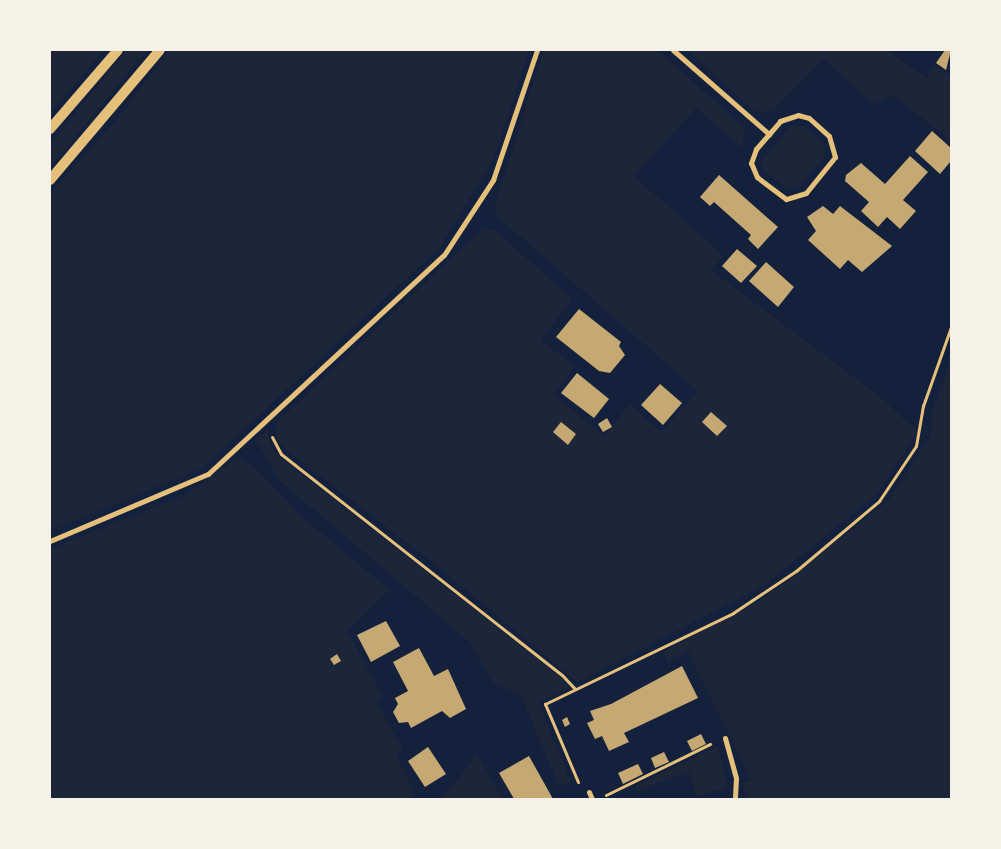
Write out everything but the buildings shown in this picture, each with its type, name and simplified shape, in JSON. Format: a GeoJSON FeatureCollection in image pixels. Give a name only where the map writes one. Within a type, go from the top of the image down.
{"type":"FeatureCollection","features":[{"type":"Feature","properties":{"kind":"main road"},"geometry":{"type":"LineString","coordinates":[[50,129],[118,50]]}},
{"type":"Feature","properties":{"kind":"main road"},"geometry":{"type":"LineString","coordinates":[[50,180],[160,50]]}},
{"type":"Feature","properties":{"kind":"street"},"geometry":{"type":"LineString","coordinates":[[50,541],[196,483],[267,419],[458,237],[484,200],[502,160],[537,50]]}},
{"type":"Feature","properties":{"kind":"street"},"geometry":{"type":"LineString","coordinates":[[673,50],[770,134]]}},
{"type":"Feature","properties":{"kind":"street"},"geometry":{"type":"LineString","coordinates":[[798,115],[809,118],[833,140],[831,165],[800,197],[778,196],[753,171],[752,155],[770,134],[780,122],[798,115]]}},
{"type":"Feature","properties":{"kind":"street"},"geometry":{"type":"LineString","coordinates":[[725,738],[736,778],[735,799]]}},
{"type":"Feature","properties":{"kind":"street"},"geometry":{"type":"LineString","coordinates":[[589,792],[592,799]]}},
{"type":"Feature","properties":{"kind":"path"},"geometry":{"type":"LineString","coordinates":[[589,792],[579,786],[545,704],[659,649],[772,588],[878,501],[916,446],[923,406],[951,327]]}},
{"type":"Feature","properties":{"kind":"path"},"geometry":{"type":"LineString","coordinates":[[267,419],[281,454],[562,675],[575,689]]}},
{"type":"Feature","properties":{"kind":"path"},"geometry":{"type":"LineString","coordinates":[[599,799],[725,738]]}},
{"type":"Feature","properties":{"kind":"shaded area"},"geometry":{"type":"Polygon","coordinates":[[[50,50],[104,50],[50,113],[50,50]]]}},
{"type":"Feature","properties":{"kind":"shaded area"},"geometry":{"type":"Polygon","coordinates":[[[127,50],[147,50],[50,168],[50,144],[127,50]]]}},
{"type":"Feature","properties":{"kind":"shaded area"},"geometry":{"type":"Polygon","coordinates":[[[170,50],[529,50],[494,158],[440,247],[202,468],[50,531],[50,193],[115,122],[170,50]]]}},
{"type":"Feature","properties":{"kind":"shaded area"},"geometry":{"type":"Polygon","coordinates":[[[544,50],[657,50],[745,128],[742,148],[696,108],[634,176],[724,256],[711,270],[882,398],[917,432],[878,493],[765,585],[577,682],[440,568],[278,443],[276,434],[277,422],[484,228],[495,230],[572,299],[541,340],[575,367],[554,395],[604,436],[630,404],[661,432],[698,391],[498,217],[494,208],[544,50]]]}},
{"type":"Feature","properties":{"kind":"shaded area"},"geometry":{"type":"Polygon","coordinates":[[[687,50],[886,50],[927,78],[935,65],[951,76],[951,141],[893,95],[874,104],[823,59],[774,110],[765,113],[755,111],[687,50]]]}},
{"type":"Feature","properties":{"kind":"shaded area"},"geometry":{"type":"Polygon","coordinates":[[[791,126],[804,126],[825,145],[825,155],[800,186],[788,189],[764,171],[761,162],[791,126]]]}},
{"type":"Feature","properties":{"kind":"shaded area"},"geometry":{"type":"Polygon","coordinates":[[[951,359],[951,799],[748,799],[743,783],[751,780],[688,651],[668,661],[663,652],[760,601],[888,501],[931,435],[932,412],[951,359]]]}},
{"type":"Feature","properties":{"kind":"shaded area"},"geometry":{"type":"Polygon","coordinates":[[[268,429],[270,443],[281,458],[563,679],[569,688],[538,703],[571,781],[559,786],[521,695],[493,683],[470,642],[279,480],[256,440],[268,429]]]}},
{"type":"Feature","properties":{"kind":"shaded area"},"geometry":{"type":"Polygon","coordinates":[[[237,458],[255,467],[303,518],[390,590],[347,631],[383,696],[376,701],[403,750],[396,755],[415,794],[408,799],[50,799],[50,549],[186,495],[237,458]]]}},
{"type":"Feature","properties":{"kind":"shaded area"},"geometry":{"type":"Polygon","coordinates":[[[718,746],[727,787],[697,796],[689,772],[636,791],[634,787],[718,746]]]}},
{"type":"Feature","properties":{"kind":"shaded area"},"geometry":{"type":"Polygon","coordinates":[[[477,754],[502,799],[441,799],[467,768],[477,754]]]}}]}
